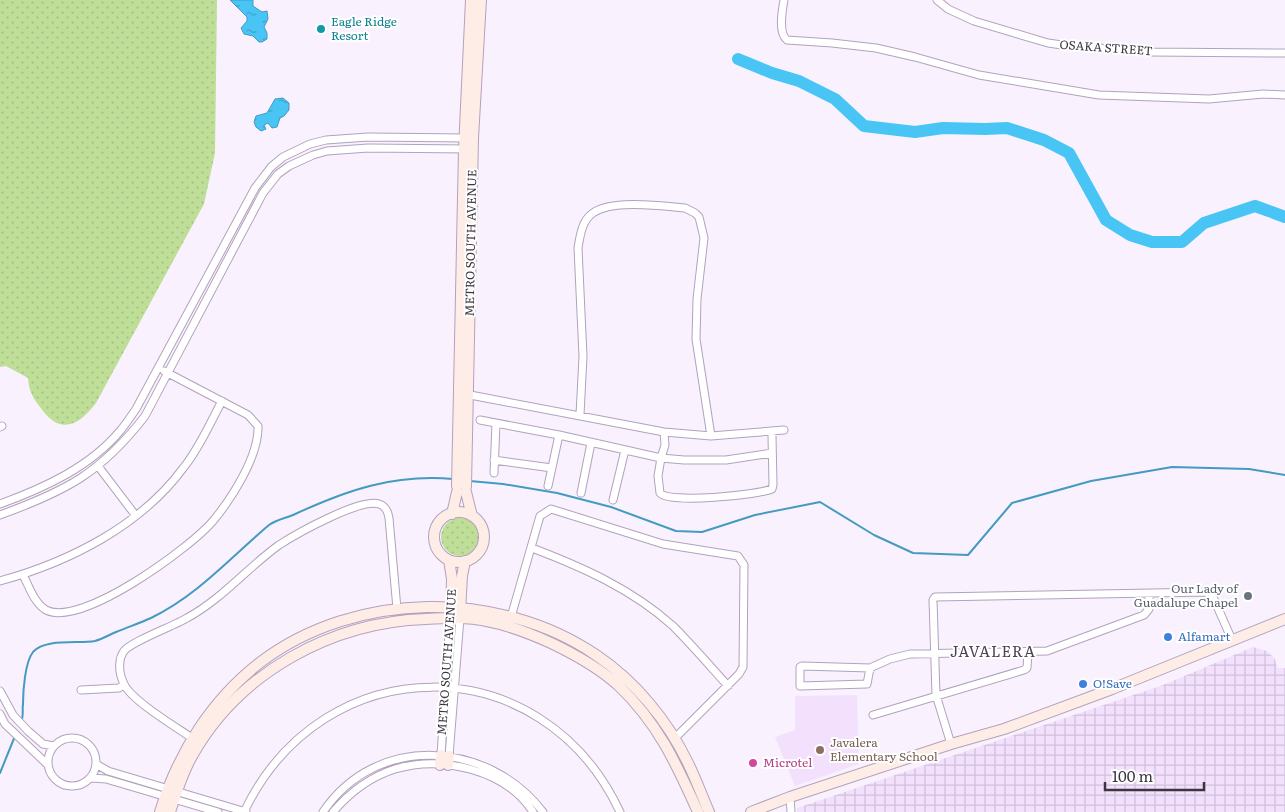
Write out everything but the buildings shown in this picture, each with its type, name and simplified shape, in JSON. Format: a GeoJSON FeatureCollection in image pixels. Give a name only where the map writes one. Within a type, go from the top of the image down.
{"type":"FeatureCollection","features":[{"type":"Feature","properties":{"kind":"street","name":"METRO SOUTH AVENUE"},"geometry":{"type":"LineString","coordinates":[[469,138],[470,0]]}},
{"type":"Feature","properties":{"kind":"street","name":"METRO SOUTH AVENUE"},"geometry":{"type":"LineString","coordinates":[[444,760],[445,687],[455,613],[465,561],[478,554],[484,541],[482,527],[472,516],[462,488],[468,149],[481,0]]}},
{"type":"Feature","properties":{"kind":"street"},"geometry":{"type":"LineString","coordinates":[[784,0],[781,21],[783,36],[787,40],[876,48],[916,57],[978,75],[1100,96],[1209,99],[1263,94],[1285,95]]}},
{"type":"Feature","properties":{"kind":"street","name":"OSAKA STREET"},"geometry":{"type":"LineString","coordinates":[[937,0],[948,9],[974,21],[1048,43],[1151,52],[1285,54]]}},
{"type":"Feature","properties":{"kind":"street"},"geometry":{"type":"LineString","coordinates":[[0,504],[25,495],[72,471],[104,448],[121,430],[136,409],[255,188],[272,166],[283,156],[310,144],[346,138],[469,138]]}},
{"type":"Feature","properties":{"kind":"street"},"geometry":{"type":"LineString","coordinates":[[0,515],[54,494],[77,482],[108,458],[129,437],[144,416],[263,193],[278,174],[288,166],[312,155],[347,148],[468,149]]}},
{"type":"Feature","properties":{"kind":"street"},"geometry":{"type":"LineString","coordinates":[[580,415],[583,356],[578,248],[585,222],[593,213],[610,205],[685,208],[699,217],[704,238],[697,299],[696,339],[711,436]]}},
{"type":"Feature","properties":{"kind":"street"},"geometry":{"type":"LineString","coordinates":[[23,575],[37,601],[46,610],[60,612],[76,610],[98,602],[144,576],[196,538],[213,521],[235,489],[254,451],[258,438],[258,426],[255,421],[248,415],[158,368]]}},
{"type":"Feature","properties":{"kind":"street"},"geometry":{"type":"LineString","coordinates":[[464,394],[664,432],[711,436],[784,430]]}},
{"type":"Feature","properties":{"kind":"street"},"geometry":{"type":"LineString","coordinates":[[0,581],[23,575],[54,562],[111,534],[136,516],[184,468],[204,436],[222,401]]}},
{"type":"Feature","properties":{"kind":"street"},"geometry":{"type":"LineString","coordinates":[[480,420],[559,435],[661,458],[726,460],[772,453]]}},
{"type":"Feature","properties":{"kind":"street"},"geometry":{"type":"LineString","coordinates":[[494,473],[496,423]]}},
{"type":"Feature","properties":{"kind":"street"},"geometry":{"type":"LineString","coordinates":[[664,432],[666,446],[661,458],[658,484],[662,496],[704,498],[737,496],[772,489],[772,436]]}},
{"type":"Feature","properties":{"kind":"street"},"geometry":{"type":"LineString","coordinates":[[548,486],[559,435]]}},
{"type":"Feature","properties":{"kind":"street"},"geometry":{"type":"LineString","coordinates":[[581,493],[591,442]]}},
{"type":"Feature","properties":{"kind":"street"},"geometry":{"type":"LineString","coordinates":[[613,500],[624,450]]}},
{"type":"Feature","properties":{"kind":"street"},"geometry":{"type":"LineString","coordinates":[[494,460],[552,468]]}},
{"type":"Feature","properties":{"kind":"street"},"geometry":{"type":"LineString","coordinates":[[98,466],[136,516]]}},
{"type":"Feature","properties":{"kind":"street","name":"METRO SOUTH AVENUE"},"geometry":{"type":"LineString","coordinates":[[444,760],[454,688],[455,613],[449,560],[438,548],[435,536],[439,523],[452,514],[462,488]]}},
{"type":"Feature","properties":{"kind":"street"},"geometry":{"type":"LineString","coordinates":[[192,738],[134,697],[124,685],[120,660],[123,652],[138,642],[188,618],[213,602],[278,546],[300,532],[328,518],[368,503],[378,503],[386,508],[388,512],[397,609]]}},
{"type":"Feature","properties":{"kind":"street"},"geometry":{"type":"LineString","coordinates":[[511,617],[540,516],[551,510],[664,544],[738,556],[744,565],[744,660],[739,674],[674,739]]}},
{"type":"Feature","properties":{"kind":"street"},"geometry":{"type":"LineString","coordinates":[[452,514],[462,513],[472,516]]}},
{"type":"Feature","properties":{"kind":"street"},"geometry":{"type":"LineString","coordinates":[[532,548],[571,563],[611,583],[648,606],[673,627],[728,686]]}},
{"type":"Feature","properties":{"kind":"street"},"geometry":{"type":"LineString","coordinates":[[449,560],[465,561]]}},
{"type":"Feature","properties":{"kind":"street"},"geometry":{"type":"LineString","coordinates":[[951,744],[936,695],[933,600],[935,597],[1202,592],[1210,594],[1232,640]]}},
{"type":"Feature","properties":{"kind":"street"},"geometry":{"type":"LineString","coordinates":[[870,668],[866,684],[800,686],[800,668],[802,666],[870,668],[890,659],[910,654],[1052,651],[1144,614],[1149,609],[1149,594]]}},
{"type":"Feature","properties":{"kind":"street"},"geometry":{"type":"LineString","coordinates":[[170,812],[171,794],[192,738],[211,711],[235,684],[262,661],[325,626],[397,609],[511,617],[567,638],[596,655],[624,678],[649,703],[688,763],[709,812]]}},
{"type":"Feature","properties":{"kind":"street"},"geometry":{"type":"LineString","coordinates":[[160,812],[192,756],[220,717],[240,695],[268,671],[311,646],[352,630],[401,620],[455,613],[530,634],[563,649],[617,685],[644,713],[665,741],[698,812]]}},
{"type":"Feature","properties":{"kind":"street"},"geometry":{"type":"LineString","coordinates":[[751,812],[790,797],[951,744],[1004,729],[1106,692],[1285,619]]}},
{"type":"Feature","properties":{"kind":"street"},"geometry":{"type":"LineString","coordinates":[[873,715],[1024,670],[1027,668],[1028,652]]}},
{"type":"Feature","properties":{"kind":"street"},"geometry":{"type":"LineString","coordinates":[[81,690],[119,688],[124,685]]}},
{"type":"Feature","properties":{"kind":"street"},"geometry":{"type":"LineString","coordinates":[[0,714],[21,741],[48,765],[54,778],[67,785],[81,784],[91,778],[106,780],[245,812],[254,791],[281,755],[297,739],[333,713],[354,702],[384,693],[422,687],[454,688],[496,697],[535,715],[553,726],[595,768],[612,794],[620,812]]}},
{"type":"Feature","properties":{"kind":"street"},"geometry":{"type":"LineString","coordinates":[[0,691],[13,715],[28,731],[42,744],[54,746]]}},
{"type":"Feature","properties":{"kind":"street"},"geometry":{"type":"LineString","coordinates":[[48,765],[50,753],[61,740],[69,737],[83,740],[94,750],[96,764],[91,778]]}},
{"type":"Feature","properties":{"kind":"street"},"geometry":{"type":"LineString","coordinates":[[323,812],[338,794],[366,771],[409,756],[474,762],[500,774],[525,791],[543,812]]}},
{"type":"Feature","properties":{"kind":"street"},"geometry":{"type":"LineString","coordinates":[[334,812],[354,791],[381,774],[396,769],[444,760],[471,769],[504,784],[519,795],[533,812]]}},
{"type":"Feature","properties":{"kind":"street"},"geometry":{"type":"LineString","coordinates":[[96,764],[108,771],[218,812]]}},
{"type":"Feature","properties":{"kind":"street"},"geometry":{"type":"LineString","coordinates":[[790,797],[791,812]]}},
{"type":"Feature","properties":{"kind":"shaded area"},"geometry":{"type":"Polygon","coordinates":[[[1253,647],[1267,651],[1275,659],[1277,668],[1285,668],[1285,812],[797,812],[797,808],[1163,685],[1253,647]]]}},
{"type":"Feature","properties":{"kind":"shaded area","name":"Javalera Elementary School"},"geometry":{"type":"Polygon","coordinates":[[[857,695],[859,764],[795,786],[775,737],[795,730],[795,696],[857,695]]]}},
{"type":"Feature","properties":{"kind":"green space"},"geometry":{"type":"Polygon","coordinates":[[[0,0],[217,0],[215,153],[204,204],[96,403],[82,418],[68,424],[54,422],[47,416],[33,396],[28,378],[6,366],[0,367],[0,0]]]}},
{"type":"Feature","properties":{"kind":"green space"},"geometry":{"type":"Polygon","coordinates":[[[460,518],[474,523],[479,537],[474,551],[460,556],[446,551],[441,537],[446,523],[460,518]]]}},
{"type":"Feature","properties":{"kind":"water"},"geometry":{"type":"Polygon","coordinates":[[[230,0],[253,0],[253,6],[262,12],[267,11],[268,19],[264,27],[267,39],[259,42],[253,36],[244,34],[241,28],[247,21],[247,17],[230,0]]]}},
{"type":"Feature","properties":{"kind":"water"},"geometry":{"type":"Polygon","coordinates":[[[283,98],[289,103],[289,110],[280,118],[277,127],[272,128],[268,123],[264,125],[266,129],[261,131],[254,122],[256,116],[267,113],[275,99],[283,98]]]}},
{"type":"Feature","properties":{"kind":"waterway"},"geometry":{"type":"LineString","coordinates":[[738,59],[772,73],[799,81],[835,99],[864,126],[915,132],[943,128],[1007,128],[1044,140],[1069,153],[1106,220],[1130,235],[1152,242],[1182,242],[1204,223],[1255,206],[1285,217]]}},
{"type":"Feature","properties":{"kind":"waterway"},"geometry":{"type":"LineString","coordinates":[[470,481],[503,484],[557,493],[611,507],[676,531],[702,532],[755,515],[820,502],[874,535],[913,553],[968,555],[1012,503],[1091,481],[1172,467],[1249,469],[1285,475]]}},
{"type":"Feature","properties":{"kind":"waterway"},"geometry":{"type":"LineString","coordinates":[[21,722],[26,669],[30,657],[38,648],[62,642],[95,641],[151,618],[168,609],[199,587],[269,525],[332,498],[390,482],[410,479],[453,479]]}},
{"type":"Feature","properties":{"kind":"waterway"},"geometry":{"type":"LineString","coordinates":[[0,773],[15,736]]}},
{"type":"Feature","properties":{"kind":"place","name":"Eagle Ridge Resort"},"geometry":{"type":"Point","coordinates":[321,29]}},
{"type":"Feature","properties":{"kind":"place","name":"Our Lady of Guadalupe Chapel"},"geometry":{"type":"Point","coordinates":[1248,596]}},
{"type":"Feature","properties":{"kind":"place","name":"Alfamart"},"geometry":{"type":"Point","coordinates":[1168,637]}},
{"type":"Feature","properties":{"kind":"place","name":"O!Save"},"geometry":{"type":"Point","coordinates":[1083,684]}},
{"type":"Feature","properties":{"kind":"place","name":"Javalera Elementary School"},"geometry":{"type":"Point","coordinates":[820,750]}},
{"type":"Feature","properties":{"kind":"place","name":"Microtel"},"geometry":{"type":"Point","coordinates":[753,763]}},
{"type":"Feature","properties":{"kind":"district","name":"JAVALERA"},"geometry":{"type":"Point","coordinates":[993,652]}}]}
